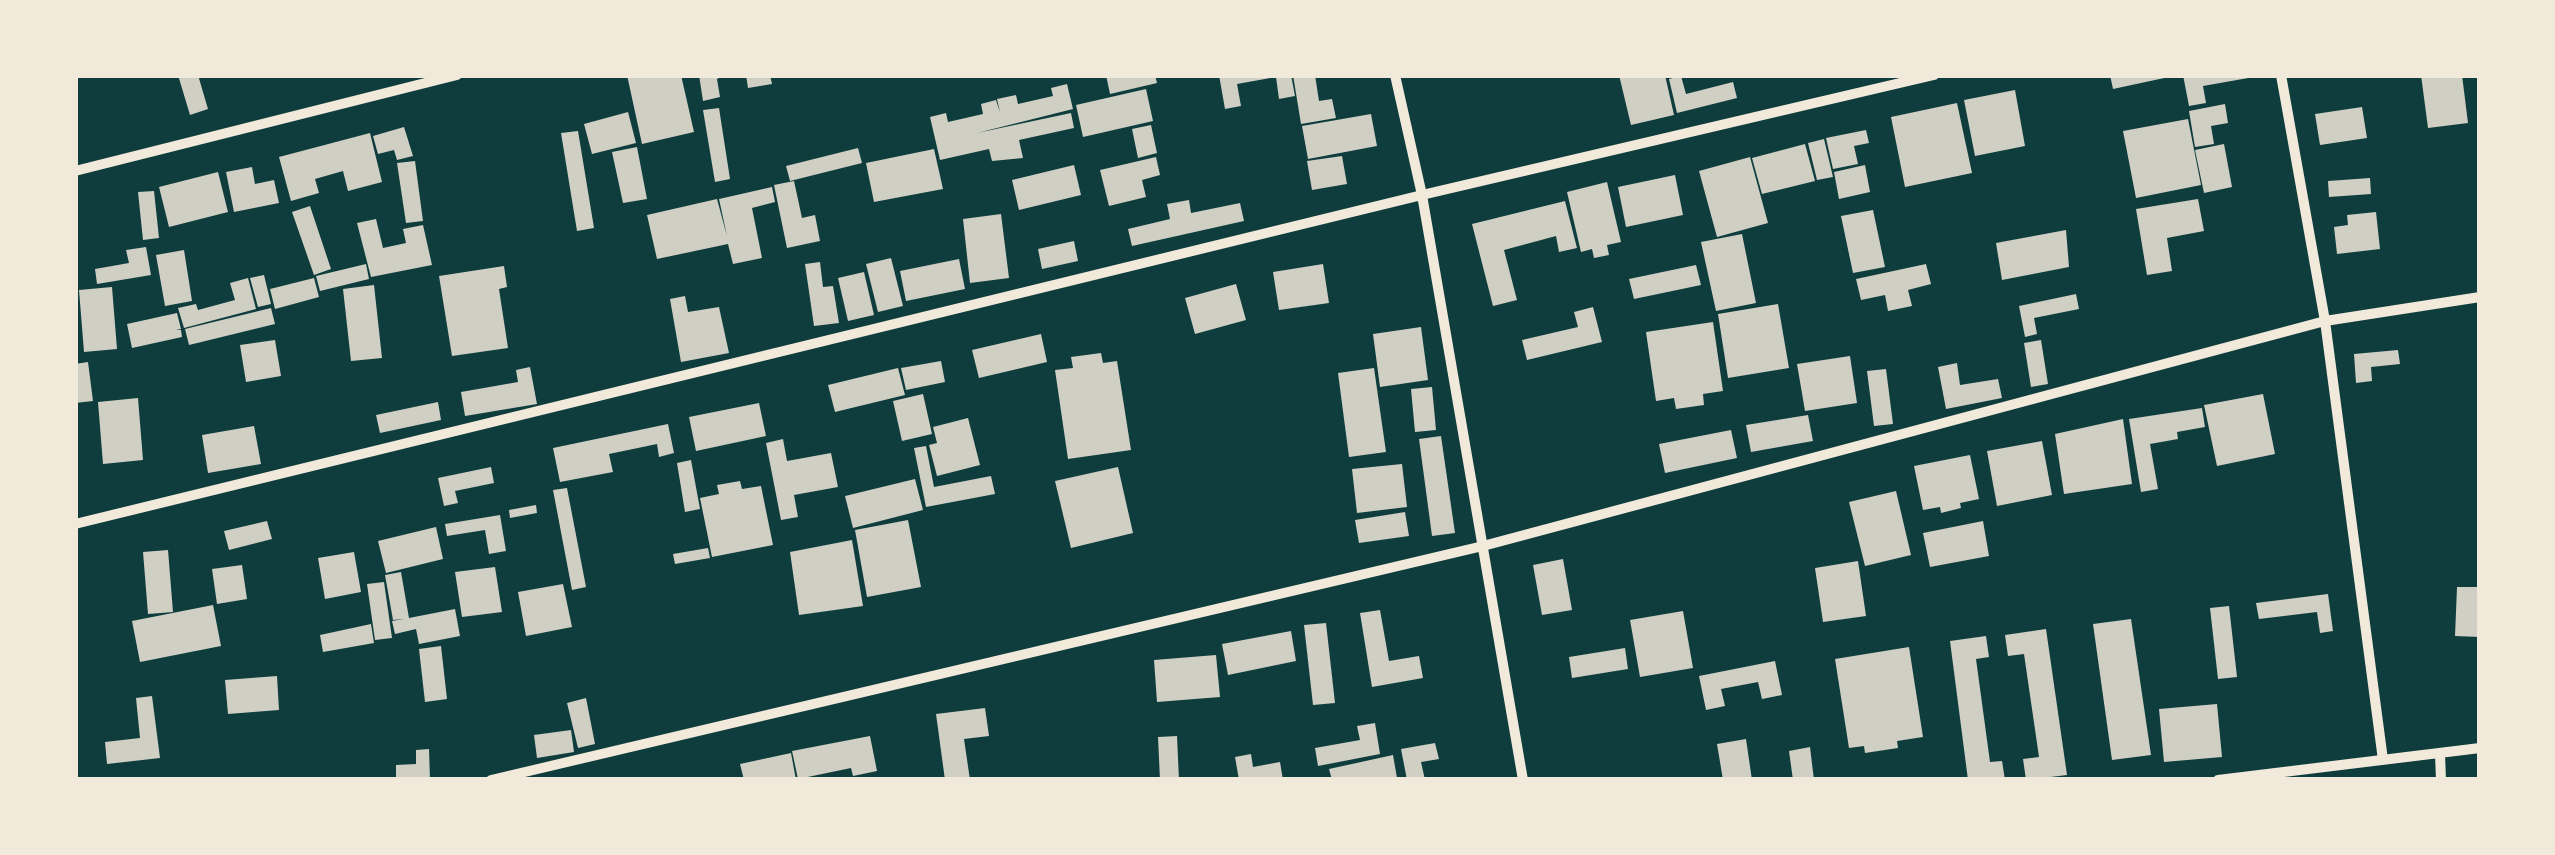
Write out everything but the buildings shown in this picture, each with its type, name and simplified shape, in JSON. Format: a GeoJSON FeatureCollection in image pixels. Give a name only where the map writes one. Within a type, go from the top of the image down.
{"type":"FeatureCollection","features":[{"type":"Feature","properties":{"kind":"street"},"geometry":{"type":"LineString","coordinates":[[75,171],[457,75]]}},
{"type":"Feature","properties":{"kind":"street"},"geometry":{"type":"LineString","coordinates":[[1395,75],[1422,195],[1523,780]]}},
{"type":"Feature","properties":{"kind":"street"},"geometry":{"type":"LineString","coordinates":[[75,524],[1422,195],[1934,75]]}},
{"type":"Feature","properties":{"kind":"street"},"geometry":{"type":"LineString","coordinates":[[2281,75],[2324,321],[2382,760]]}},
{"type":"Feature","properties":{"kind":"street"},"geometry":{"type":"LineString","coordinates":[[491,780],[1483,546],[2324,321],[2480,297]]}},
{"type":"Feature","properties":{"kind":"street"},"geometry":{"type":"LineString","coordinates":[[2218,780],[2480,748]]}},
{"type":"Feature","properties":{"kind":"street"},"geometry":{"type":"LineString","coordinates":[[2440,754],[2442,780]]}}]}
